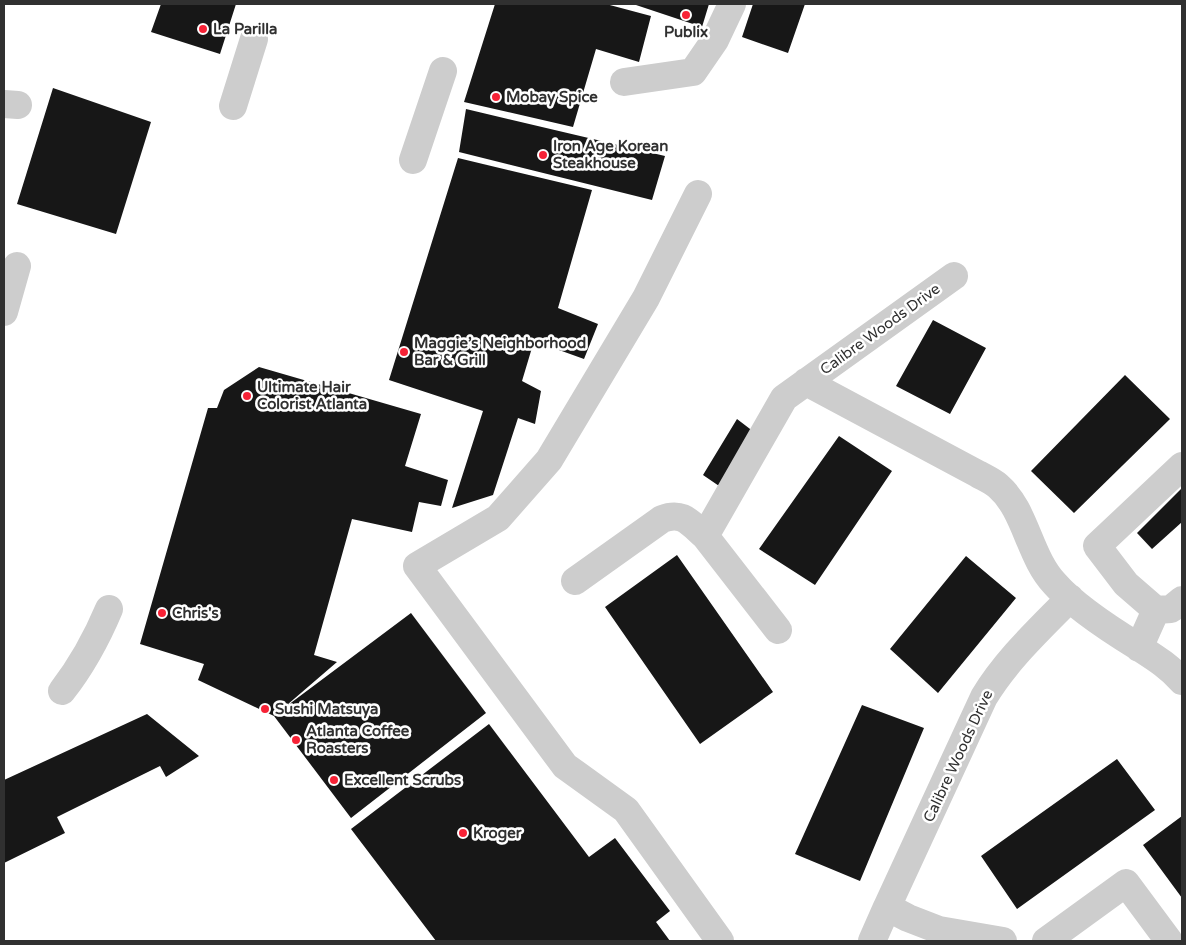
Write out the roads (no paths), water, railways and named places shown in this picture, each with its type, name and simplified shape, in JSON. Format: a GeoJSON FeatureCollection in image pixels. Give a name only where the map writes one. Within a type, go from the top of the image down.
{"type":"FeatureCollection","features":[{"type":"Feature","properties":{"kind":"street"},"geometry":{"type":"LineString","coordinates":[[624,82],[693,72],[715,40],[732,4]]}},
{"type":"Feature","properties":{"kind":"street"},"geometry":{"type":"LineString","coordinates":[[233,106],[254,39]]}},
{"type":"Feature","properties":{"kind":"street"},"geometry":{"type":"LineString","coordinates":[[413,160],[443,71]]}},
{"type":"Feature","properties":{"kind":"street"},"geometry":{"type":"LineString","coordinates":[[698,194],[646,298],[550,460],[498,518],[417,566],[565,766],[626,810],[720,941]]}},
{"type":"Feature","properties":{"kind":"street"},"geometry":{"type":"LineString","coordinates":[[4,312],[17,266]]}},
{"type":"Feature","properties":{"kind":"street","name":"Calibre Woods Drive"},"geometry":{"type":"LineString","coordinates":[[705,536],[784,398],[954,276]]}},
{"type":"Feature","properties":{"kind":"street","name":"Calibre Woods Drive"},"geometry":{"type":"LineString","coordinates":[[806,382],[998,486],[1014,506],[1046,574],[1055,585],[1105,626],[1161,660],[1182,681]]}},
{"type":"Feature","properties":{"kind":"street"},"geometry":{"type":"LineString","coordinates":[[1182,466],[1097,546],[1126,584],[1156,610],[1171,609],[1182,600]]}},
{"type":"Feature","properties":{"kind":"street"},"geometry":{"type":"LineString","coordinates":[[575,581],[662,520],[670,516],[678,516],[686,520],[705,536],[778,630]]}},
{"type":"Feature","properties":{"kind":"street","name":"Calibre Woods Drive"},"geometry":{"type":"LineString","coordinates":[[872,941],[984,697],[996,677],[1011,659],[1070,598]]}},
{"type":"Feature","properties":{"kind":"street"},"geometry":{"type":"LineString","coordinates":[[62,691],[78,670],[96,640],[109,609]]}},
{"type":"Feature","properties":{"kind":"street"},"geometry":{"type":"LineString","coordinates":[[1139,648],[1156,610]]}},
{"type":"Feature","properties":{"kind":"street"},"geometry":{"type":"LineString","coordinates":[[1046,941],[1126,883],[1169,941]]}},
{"type":"Feature","properties":{"kind":"street"},"geometry":{"type":"LineString","coordinates":[[887,907],[908,918],[939,930],[1004,941]]}},
{"type":"Feature","properties":{"kind":"place","name":"Publix"},"geometry":{"type":"Point","coordinates":[686,15]}},
{"type":"Feature","properties":{"kind":"place","name":"La Parilla"},"geometry":{"type":"Point","coordinates":[203,29]}},
{"type":"Feature","properties":{"kind":"place","name":"Mobay Spice"},"geometry":{"type":"Point","coordinates":[496,97]}},
{"type":"Feature","properties":{"kind":"place","name":"Iron Age Korean Steakhouse"},"geometry":{"type":"Point","coordinates":[543,155]}},
{"type":"Feature","properties":{"kind":"place","name":"Maggie’s Neighborhood Bar & Grill"},"geometry":{"type":"Point","coordinates":[404,352]}},
{"type":"Feature","properties":{"kind":"place","name":"Ultimate Hair Colorist Atlanta"},"geometry":{"type":"Point","coordinates":[247,396]}},
{"type":"Feature","properties":{"kind":"place","name":"Chris's"},"geometry":{"type":"Point","coordinates":[162,613]}},
{"type":"Feature","properties":{"kind":"place","name":"Sushi Matsuya"},"geometry":{"type":"Point","coordinates":[265,709]}},
{"type":"Feature","properties":{"kind":"place","name":"Atlanta Coffee Roasters"},"geometry":{"type":"Point","coordinates":[296,740]}},
{"type":"Feature","properties":{"kind":"place","name":"Excellent Scrubs"},"geometry":{"type":"Point","coordinates":[334,780]}},
{"type":"Feature","properties":{"kind":"place","name":"Kroger"},"geometry":{"type":"Point","coordinates":[463,833]}}]}
